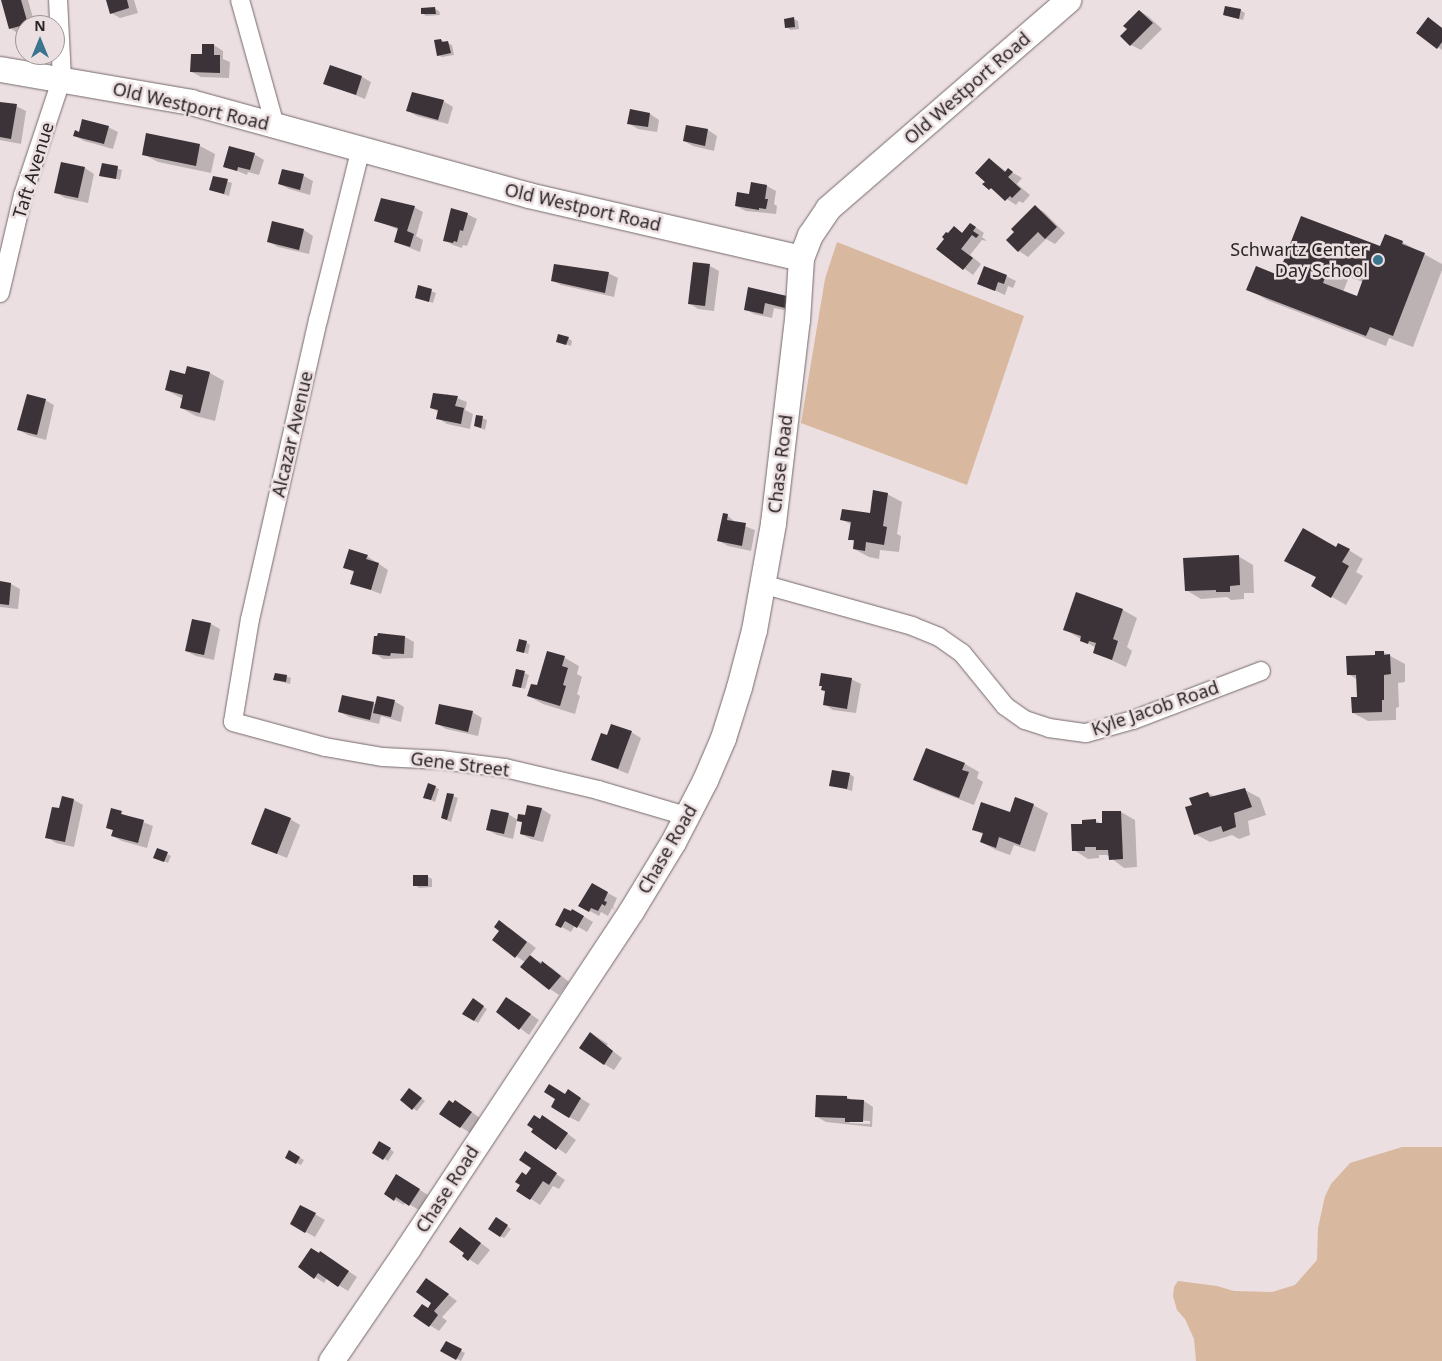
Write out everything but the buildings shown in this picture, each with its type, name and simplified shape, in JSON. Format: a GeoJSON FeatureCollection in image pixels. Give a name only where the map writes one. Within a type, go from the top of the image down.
{"type":"FeatureCollection","features":[{"type":"Feature","properties":{"kind":"street"},"geometry":{"type":"LineString","coordinates":[[58,0],[62,78]]}},
{"type":"Feature","properties":{"kind":"street"},"geometry":{"type":"LineString","coordinates":[[240,0],[275,124]]}},
{"type":"Feature","properties":{"kind":"street","name":"Old Westport Road"},"geometry":{"type":"LineString","coordinates":[[0,69],[62,78],[191,102],[528,195],[801,258],[810,235],[828,208],[1068,0]]}},
{"type":"Feature","properties":{"kind":"street","name":"Taft Avenue"},"geometry":{"type":"LineString","coordinates":[[0,293],[22,195],[62,78]]}},
{"type":"Feature","properties":{"kind":"street","name":"Alcazar Avenue"},"geometry":{"type":"LineString","coordinates":[[232,722],[250,618],[318,320],[361,148]]}},
{"type":"Feature","properties":{"kind":"street","name":"Chase Road"},"geometry":{"type":"LineString","coordinates":[[331,1361],[631,910],[674,842],[705,780],[726,730],[742,677],[762,584],[773,523],[785,425],[797,320],[801,258]]}},
{"type":"Feature","properties":{"kind":"street","name":"Kyle Jacob Road"},"geometry":{"type":"LineString","coordinates":[[762,584],[912,626],[939,636],[962,653],[1005,706],[1025,720],[1049,728],[1086,733],[1132,720],[1261,671]]}},
{"type":"Feature","properties":{"kind":"street","name":"Gene Street"},"geometry":{"type":"LineString","coordinates":[[232,722],[325,748],[383,757],[440,760],[505,768],[598,790],[686,816]]}},
{"type":"Feature","properties":{"kind":"shaded area"},"geometry":{"type":"Polygon","coordinates":[[[837,242],[1024,316],[967,485],[801,423],[825,279],[837,242]]]}},
{"type":"Feature","properties":{"kind":"shaded area"},"geometry":{"type":"Polygon","coordinates":[[[1402,1147],[1442,1147],[1442,1361],[1196,1361],[1194,1339],[1185,1319],[1177,1310],[1173,1296],[1174,1287],[1178,1281],[1217,1286],[1234,1291],[1272,1292],[1295,1285],[1317,1260],[1318,1228],[1325,1196],[1331,1184],[1350,1163],[1402,1147]]]}},
{"type":"Feature","properties":{"kind":"place","name":"Schwartz Center Day School"},"geometry":{"type":"Point","coordinates":[1378,260]}}]}
